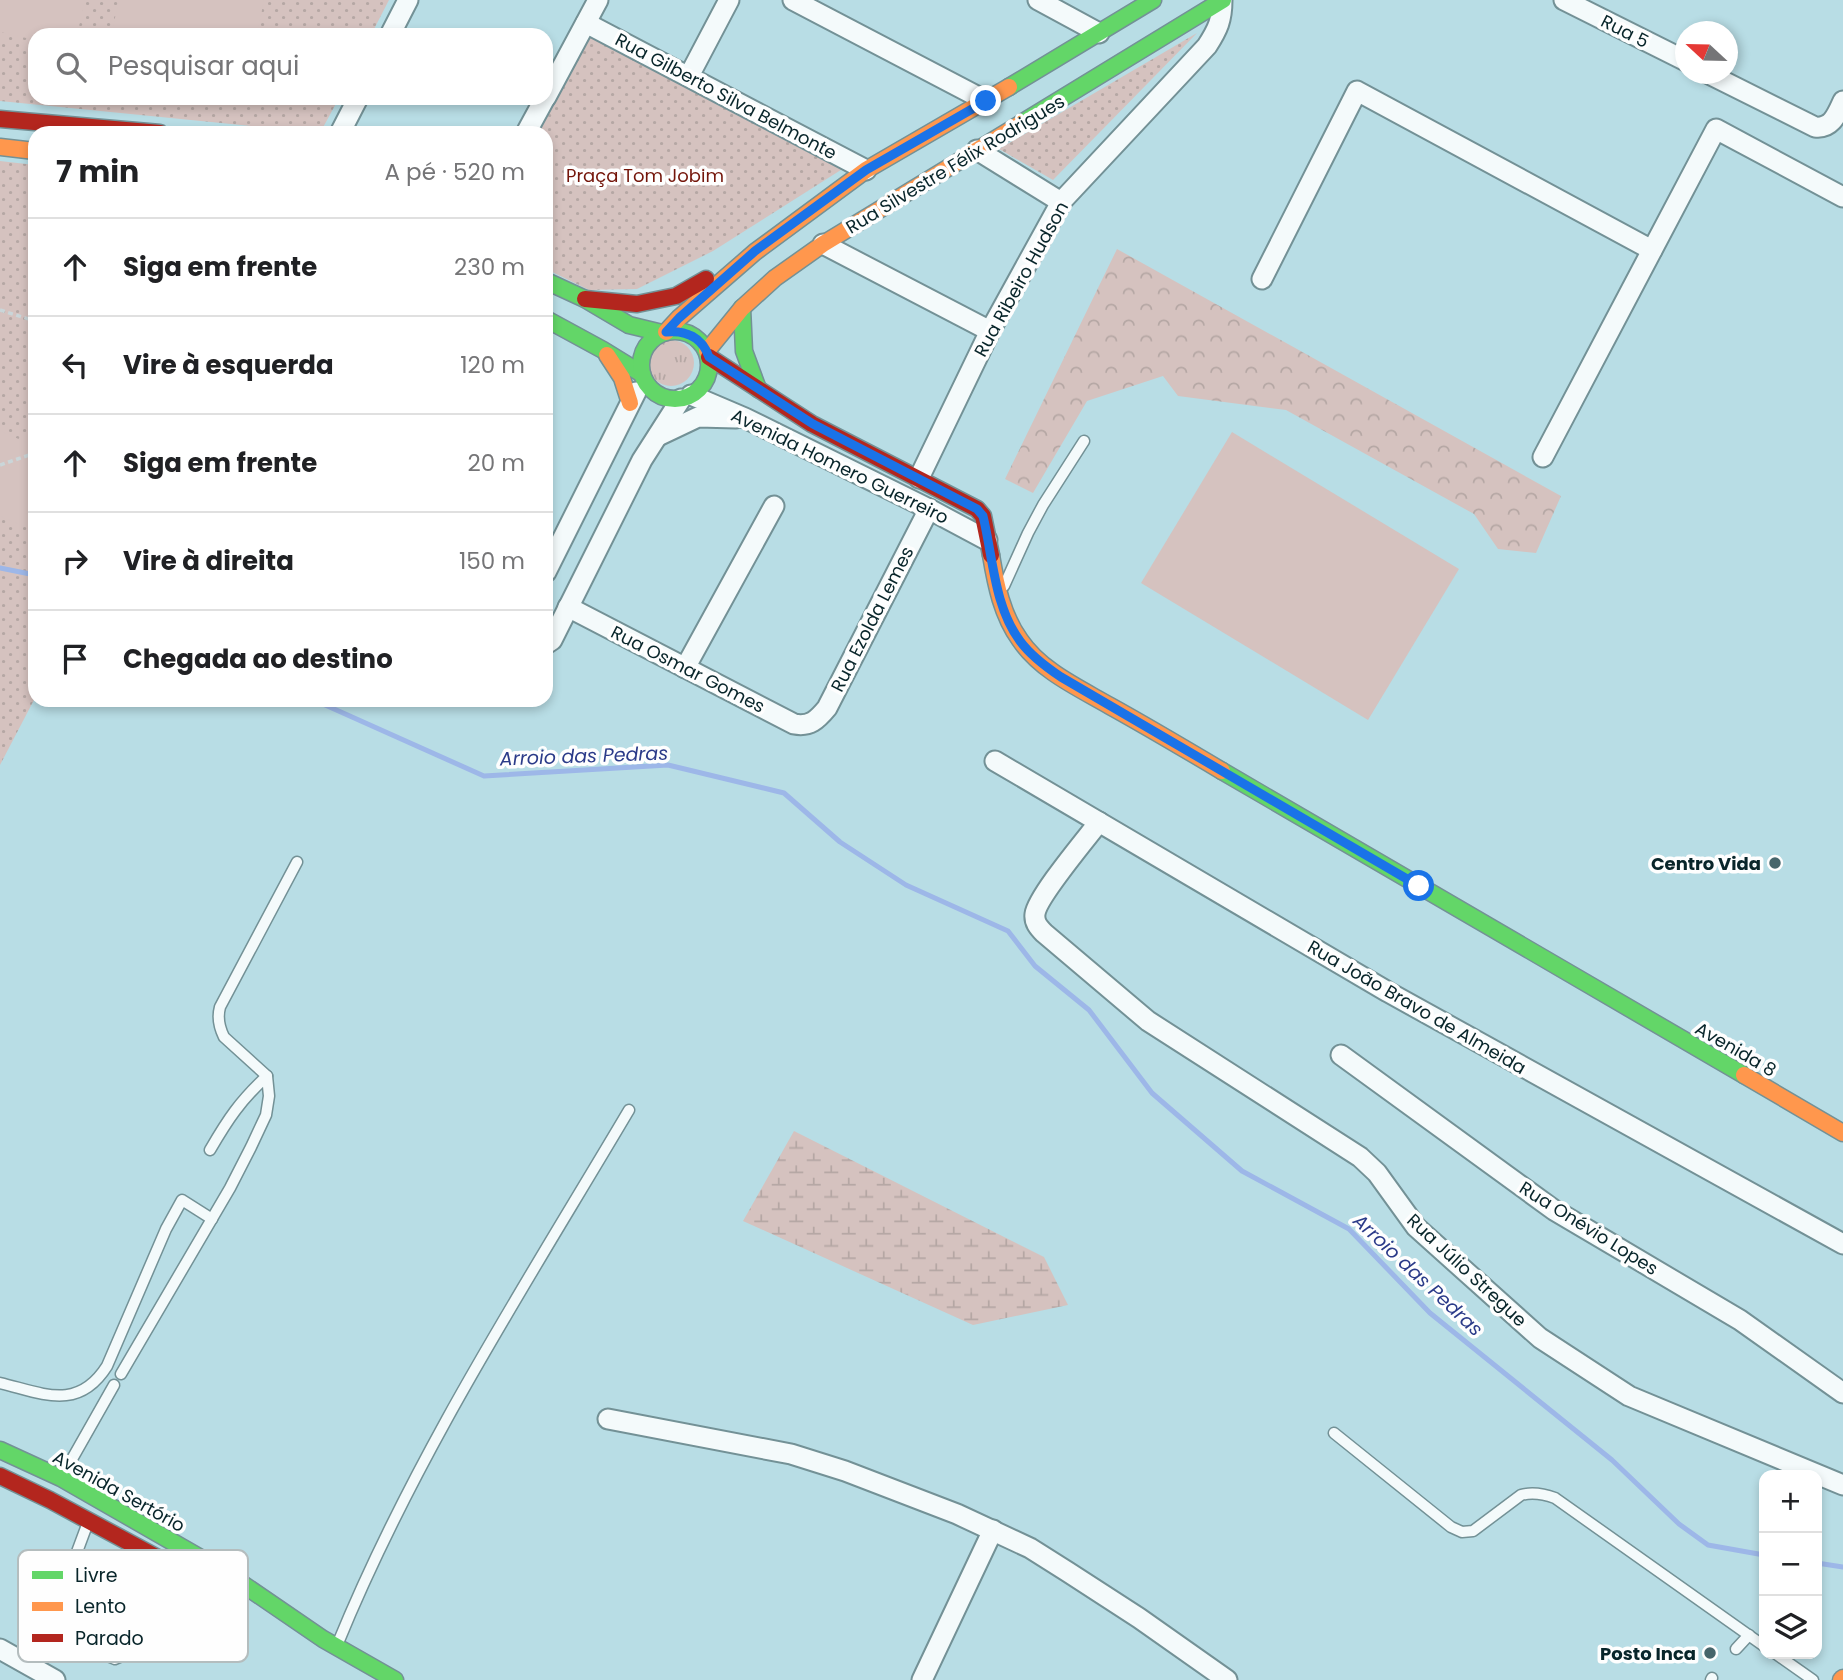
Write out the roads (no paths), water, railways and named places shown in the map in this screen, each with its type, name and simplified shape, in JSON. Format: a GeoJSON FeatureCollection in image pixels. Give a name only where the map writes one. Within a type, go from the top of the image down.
{"type":"FeatureCollection","features":[{"type":"Feature","properties":{"kind":"street"},"geometry":{"type":"LineString","coordinates":[[394,28],[408,0]]}},
{"type":"Feature","properties":{"kind":"street"},"geometry":{"type":"LineString","coordinates":[[553,84],[598,0]]}},
{"type":"Feature","properties":{"kind":"street"},"geometry":{"type":"LineString","coordinates":[[689,76],[729,0]]}},
{"type":"Feature","properties":{"kind":"street"},"geometry":{"type":"LineString","coordinates":[[793,0],[986,101]]}},
{"type":"Feature","properties":{"kind":"street"},"geometry":{"type":"LineString","coordinates":[[1038,0],[1099,33]]}},
{"type":"Feature","properties":{"kind":"street","name":"Rua Silvestre Félix Rodrigues"},"geometry":{"type":"LineString","coordinates":[[664,333],[755,251],[866,170],[1153,0]]}},
{"type":"Feature","properties":{"kind":"street","name":"Rua Silvestre Félix Rodrigues"},"geometry":{"type":"LineString","coordinates":[[708,354],[742,308],[775,278],[822,244],[1222,0]]}},
{"type":"Feature","properties":{"kind":"street","name":"Rua Ribeiro Hudson"},"geometry":{"type":"LineString","coordinates":[[919,478],[990,331],[1061,202],[1207,46],[1222,17],[1222,0]]}},
{"type":"Feature","properties":{"kind":"street","name":"Rua 5"},"geometry":{"type":"LineString","coordinates":[[1564,0],[1675,56]]}},
{"type":"Feature","properties":{"kind":"street","name":"Rua Gilberto Silva Belmonte"},"geometry":{"type":"LineString","coordinates":[[586,23],[866,170]]}},
{"type":"Feature","properties":{"kind":"street"},"geometry":{"type":"LineString","coordinates":[[1729,84],[1815,127],[1828,125],[1843,101]]}},
{"type":"Feature","properties":{"kind":"street"},"geometry":{"type":"LineString","coordinates":[[1262,279],[1357,92],[1652,250]]}},
{"type":"Feature","properties":{"kind":"street"},"geometry":{"type":"LineString","coordinates":[[344,126],[354,105]]}},
{"type":"Feature","properties":{"kind":"street"},"geometry":{"type":"LineString","coordinates":[[530,126],[542,105]]}},
{"type":"Feature","properties":{"kind":"street"},"geometry":{"type":"LineString","coordinates":[[0,119],[80,126]]}},
{"type":"Feature","properties":{"kind":"street"},"geometry":{"type":"LineString","coordinates":[[1543,457],[1716,129],[1843,197]]}},
{"type":"Feature","properties":{"kind":"street"},"geometry":{"type":"LineString","coordinates":[[0,147],[28,150]]}},
{"type":"Feature","properties":{"kind":"street"},"geometry":{"type":"LineString","coordinates":[[977,150],[1061,202]]}},
{"type":"Feature","properties":{"kind":"street"},"geometry":{"type":"LineString","coordinates":[[822,244],[990,331]]}},
{"type":"Feature","properties":{"kind":"street"},"geometry":{"type":"LineString","coordinates":[[585,299],[637,304],[676,296],[755,251]]}},
{"type":"Feature","properties":{"kind":"street"},"geometry":{"type":"LineString","coordinates":[[553,284],[585,299],[629,325],[664,333],[678,331],[690,334],[700,341],[708,354],[709,368],[700,388],[686,397],[642,460],[553,638]]}},
{"type":"Feature","properties":{"kind":"street"},"geometry":{"type":"LineString","coordinates":[[742,308],[744,351],[758,388]]}},
{"type":"Feature","properties":{"kind":"street"},"geometry":{"type":"LineString","coordinates":[[553,323],[643,376],[655,393],[672,399],[686,397]]}},
{"type":"Feature","properties":{"kind":"street"},"geometry":{"type":"LineString","coordinates":[[553,558],[643,376],[641,364],[647,346],[664,333]]}},
{"type":"Feature","properties":{"kind":"street"},"geometry":{"type":"LineString","coordinates":[[603,350],[622,378],[630,403]]}},
{"type":"Feature","properties":{"kind":"street","name":"Avenida Homero Guerreiro"},"geometry":{"type":"LineString","coordinates":[[708,354],[813,424],[977,509],[983,516],[1007,620],[1020,641],[1040,662],[1061,677],[1609,998]]}},
{"type":"Feature","properties":{"kind":"street","name":"Avenida Homero Guerreiro"},"geometry":{"type":"LineString","coordinates":[[686,397],[745,418],[987,540]]}},
{"type":"Feature","properties":{"kind":"street"},"geometry":{"type":"LineString","coordinates":[[657,436],[698,418],[745,418]]}},
{"type":"Feature","properties":{"kind":"street"},"geometry":{"type":"LineString","coordinates":[[685,668],[774,506]]}},
{"type":"Feature","properties":{"kind":"street","name":"Rua Ezolda Lemes"},"geometry":{"type":"LineString","coordinates":[[810,724],[827,708],[929,509]]}},
{"type":"Feature","properties":{"kind":"street","name":"Rua Osmar Gomes"},"geometry":{"type":"LineString","coordinates":[[568,607],[794,724],[810,724]]}},
{"type":"Feature","properties":{"kind":"street","name":"Rua João Bravo de Almeida"},"geometry":{"type":"LineString","coordinates":[[995,761],[1388,992],[1843,1244]]}},
{"type":"Feature","properties":{"kind":"street","name":"Rua Júlio Stregue"},"geometry":{"type":"LineString","coordinates":[[1099,822],[1040,901],[1034,917],[1037,926],[1044,933],[1148,1021],[1360,1157],[1377,1173],[1416,1227],[1540,1338],[1629,1396],[1843,1485]]}},
{"type":"Feature","properties":{"kind":"street","name":"Avenida 8"},"geometry":{"type":"LineString","coordinates":[[1609,998],[1843,1133]]}},
{"type":"Feature","properties":{"kind":"street","name":"Rua Onévio Lopes"},"geometry":{"type":"LineString","coordinates":[[1340,1055],[1554,1210],[1740,1320],[1843,1393]]}},
{"type":"Feature","properties":{"kind":"street"},"geometry":{"type":"LineString","coordinates":[[608,1419],[791,1454],[845,1471],[957,1514],[993,1530],[1068,1572],[1227,1680]]}},
{"type":"Feature","properties":{"kind":"street","name":"Avenida Sertório"},"geometry":{"type":"LineString","coordinates":[[0,1450],[56,1489],[180,1550]]}},
{"type":"Feature","properties":{"kind":"street","name":"Avenida Sertório"},"geometry":{"type":"LineString","coordinates":[[0,1476],[56,1489],[89,1521],[144,1550]]}},
{"type":"Feature","properties":{"kind":"street"},"geometry":{"type":"LineString","coordinates":[[922,1680],[993,1530]]}},
{"type":"Feature","properties":{"kind":"street","name":"Avenida Sertório"},"geometry":{"type":"LineString","coordinates":[[248,1587],[330,1642],[395,1680]]}},
{"type":"Feature","properties":{"kind":"street","name":"Avenida Sertório"},"geometry":{"type":"LineString","coordinates":[[248,1605],[330,1642]]}},
{"type":"Feature","properties":{"kind":"street"},"geometry":{"type":"LineString","coordinates":[[0,1649],[18,1659]]}},
{"type":"Feature","properties":{"kind":"street"},"geometry":{"type":"LineString","coordinates":[[23,1662],[55,1680]]}},
{"type":"Feature","properties":{"kind":"lane"},"geometry":{"type":"LineString","coordinates":[[1000,597],[1043,505],[1084,441]]}},
{"type":"Feature","properties":{"kind":"lane"},"geometry":{"type":"LineString","coordinates":[[121,1374],[230,1188],[266,1115],[269,1096],[267,1076],[224,1037],[220,1030],[218,1014],[219,1007],[297,862]]}},
{"type":"Feature","properties":{"kind":"lane"},"geometry":{"type":"LineString","coordinates":[[210,1150],[238,1106],[267,1076]]}},
{"type":"Feature","properties":{"kind":"lane"},"geometry":{"type":"LineString","coordinates":[[330,1642],[357,1597],[448,1416],[629,1110]]}},
{"type":"Feature","properties":{"kind":"lane"},"geometry":{"type":"LineString","coordinates":[[0,1383],[56,1396],[71,1396],[87,1388],[100,1377],[107,1366],[166,1228],[182,1200],[212,1219]]}},
{"type":"Feature","properties":{"kind":"lane"},"geometry":{"type":"LineString","coordinates":[[56,1489],[114,1385]]}},
{"type":"Feature","properties":{"kind":"lane"},"geometry":{"type":"LineString","coordinates":[[1334,1433],[1451,1527],[1462,1532],[1473,1531],[1521,1495],[1538,1494],[1556,1499],[1759,1642]]}},
{"type":"Feature","properties":{"kind":"lane"},"geometry":{"type":"LineString","coordinates":[[78,1550],[89,1521]]}},
{"type":"Feature","properties":{"kind":"lane"},"geometry":{"type":"LineString","coordinates":[[1736,1649],[1749,1635]]}},
{"type":"Feature","properties":{"kind":"lane"},"geometry":{"type":"LineString","coordinates":[[1783,1659],[1813,1680]]}},
{"type":"Feature","properties":{"kind":"waterway","name":"Arroio das Pedras"},"geometry":{"type":"LineString","coordinates":[[0,568],[28,574]]}},
{"type":"Feature","properties":{"kind":"waterway","name":"Arroio das Pedras"},"geometry":{"type":"LineString","coordinates":[[330,707],[484,776],[668,765],[784,793],[840,842],[906,885],[1008,931],[1035,966],[1089,1010],[1152,1093],[1242,1171],[1349,1229],[1430,1313],[1612,1460],[1679,1524],[1708,1545],[1759,1554]]}},
{"type":"Feature","properties":{"kind":"waterway","name":"Arroio das Pedras"},"geometry":{"type":"LineString","coordinates":[[1822,1564],[1843,1567]]}},
{"type":"Feature","properties":{"kind":"place","name":"Centro Vida"},"geometry":{"type":"Point","coordinates":[1775,863]}},
{"type":"Feature","properties":{"kind":"place","name":"Posto Inca"},"geometry":{"type":"Point","coordinates":[1710,1653]}},
{"type":"Feature","properties":{"kind":"park label","name":"Praça Tom Jobim"},"geometry":{"type":"Point","coordinates":[645,175]}}]}
